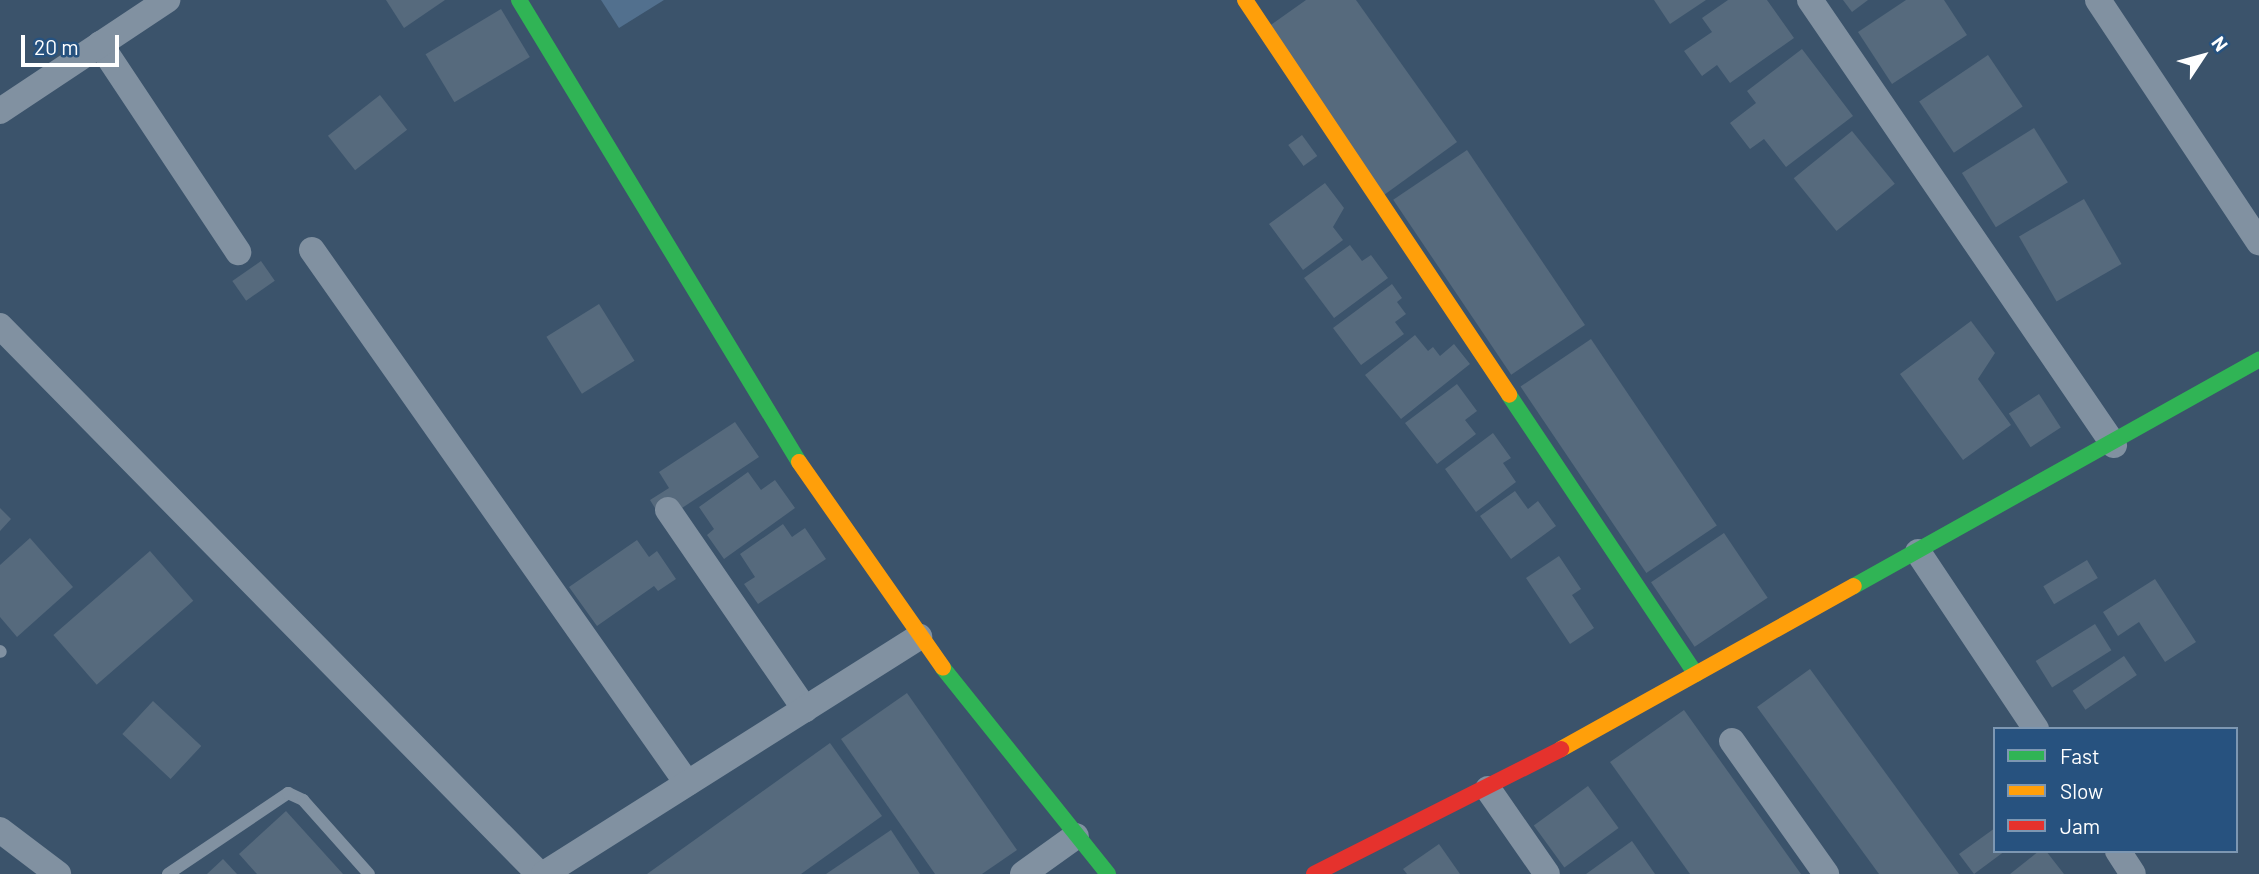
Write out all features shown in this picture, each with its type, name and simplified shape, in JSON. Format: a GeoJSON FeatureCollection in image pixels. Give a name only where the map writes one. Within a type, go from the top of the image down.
{"type":"FeatureCollection","features":[{"type":"Feature","properties":{"kind":"street"},"geometry":{"type":"LineString","coordinates":[[0,111],[167,0]]}},
{"type":"Feature","properties":{"kind":"street"},"geometry":{"type":"LineString","coordinates":[[519,0],[785,442],[919,637],[1108,874]]}},
{"type":"Feature","properties":{"kind":"street"},"geometry":{"type":"LineString","coordinates":[[1245,0],[1696,674]]}},
{"type":"Feature","properties":{"kind":"street"},"geometry":{"type":"LineString","coordinates":[[1810,0],[2114,445]]}},
{"type":"Feature","properties":{"kind":"street"},"geometry":{"type":"LineString","coordinates":[[2098,0],[2259,242]]}},
{"type":"Feature","properties":{"kind":"street"},"geometry":{"type":"LineString","coordinates":[[100,44],[238,252]]}},
{"type":"Feature","properties":{"kind":"street"},"geometry":{"type":"LineString","coordinates":[[312,250],[687,783]]}},
{"type":"Feature","properties":{"kind":"street"},"geometry":{"type":"LineString","coordinates":[[0,326],[539,874]]}},
{"type":"Feature","properties":{"kind":"street"},"geometry":{"type":"LineString","coordinates":[[1314,874],[1488,789],[2114,445],[2259,360]]}},
{"type":"Feature","properties":{"kind":"street"},"geometry":{"type":"LineString","coordinates":[[668,510],[805,709]]}},
{"type":"Feature","properties":{"kind":"street"},"geometry":{"type":"LineString","coordinates":[[1918,552],[2035,727]]}},
{"type":"Feature","properties":{"kind":"street"},"geometry":{"type":"LineString","coordinates":[[544,874],[919,637]]}},
{"type":"Feature","properties":{"kind":"street"},"geometry":{"type":"LineString","coordinates":[[1732,741],[1826,874]]}},
{"type":"Feature","properties":{"kind":"street"},"geometry":{"type":"LineString","coordinates":[[1488,789],[1547,874]]}},
{"type":"Feature","properties":{"kind":"street"},"geometry":{"type":"LineString","coordinates":[[0,830],[58,874]]}},
{"type":"Feature","properties":{"kind":"street"},"geometry":{"type":"LineString","coordinates":[[1023,874],[1076,836]]}},
{"type":"Feature","properties":{"kind":"street"},"geometry":{"type":"LineString","coordinates":[[2119,853],[2133,874]]}},
{"type":"Feature","properties":{"kind":"lane"},"geometry":{"type":"LineString","coordinates":[[168,874],[288,793],[303,800],[369,874]]}},
{"type":"Feature","properties":{"kind":"water"},"geometry":{"type":"Polygon","coordinates":[[[601,0],[664,0],[619,28],[601,0]]]}},
{"type":"Feature","properties":{"kind":"building"},"geometry":{"type":"Polygon","coordinates":[[[386,0],[445,0],[404,28],[386,0]]]}},
{"type":"Feature","properties":{"kind":"building"},"geometry":{"type":"Polygon","coordinates":[[[1306,0],[1356,0],[1457,142],[1384,195],[1265,29],[1306,0]]]}},
{"type":"Feature","properties":{"kind":"building"},"geometry":{"type":"Polygon","coordinates":[[[1654,0],[1706,0],[1670,24],[1654,0]]]}},
{"type":"Feature","properties":{"kind":"building"},"geometry":{"type":"Polygon","coordinates":[[[1728,0],[1767,0],[1794,38],[1730,83],[1717,65],[1702,76],[1684,51],[1712,32],[1702,18],[1728,0]]]}},
{"type":"Feature","properties":{"kind":"building"},"geometry":{"type":"Polygon","coordinates":[[[1843,0],[1868,0],[1852,12],[1843,0]]]}},
{"type":"Feature","properties":{"kind":"building"},"geometry":{"type":"Polygon","coordinates":[[[1906,0],[1944,0],[1967,35],[1892,84],[1858,32],[1906,0]]]}},
{"type":"Feature","properties":{"kind":"building"},"geometry":{"type":"Polygon","coordinates":[[[501,9],[530,57],[454,102],[426,54],[501,9]]]}},
{"type":"Feature","properties":{"kind":"building"},"geometry":{"type":"Polygon","coordinates":[[[1802,49],[1853,116],[1786,167],[1764,139],[1750,149],[1730,123],[1756,103],[1747,91],[1802,49]]]}},
{"type":"Feature","properties":{"kind":"building"},"geometry":{"type":"Polygon","coordinates":[[[1988,55],[2023,106],[1954,153],[1919,101],[1988,55]]]}},
{"type":"Feature","properties":{"kind":"building"},"geometry":{"type":"Polygon","coordinates":[[[380,95],[407,130],[355,170],[328,136],[380,95]]]}},
{"type":"Feature","properties":{"kind":"building"},"geometry":{"type":"Polygon","coordinates":[[[2034,128],[2068,182],[1996,227],[1962,173],[2034,128]]]}},
{"type":"Feature","properties":{"kind":"building"},"geometry":{"type":"Polygon","coordinates":[[[1852,131],[1895,184],[1837,231],[1794,178],[1852,131]]]}},
{"type":"Feature","properties":{"kind":"building"},"geometry":{"type":"Polygon","coordinates":[[[1302,135],[1317,156],[1304,166],[1288,145],[1302,135]]]}},
{"type":"Feature","properties":{"kind":"building"},"geometry":{"type":"Polygon","coordinates":[[[1467,150],[1585,325],[1511,375],[1393,200],[1467,150]]]}},
{"type":"Feature","properties":{"kind":"building"},"geometry":{"type":"Polygon","coordinates":[[[1325,183],[1344,208],[1333,227],[1343,240],[1303,270],[1269,224],[1325,183]]]}},
{"type":"Feature","properties":{"kind":"building"},"geometry":{"type":"Polygon","coordinates":[[[2084,199],[2122,264],[2057,301],[2019,236],[2084,199]]]}},
{"type":"Feature","properties":{"kind":"building"},"geometry":{"type":"Polygon","coordinates":[[[1350,245],[1362,261],[1371,255],[1388,278],[1334,318],[1304,278],[1350,245]]]}},
{"type":"Feature","properties":{"kind":"building"},"geometry":{"type":"Polygon","coordinates":[[[261,261],[275,281],[246,301],[232,281],[261,261]]]}},
{"type":"Feature","properties":{"kind":"building"},"geometry":{"type":"Polygon","coordinates":[[[1392,284],[1402,298],[1397,302],[1406,314],[1395,322],[1404,334],[1361,365],[1333,328],[1392,284]]]}},
{"type":"Feature","properties":{"kind":"building"},"geometry":{"type":"Polygon","coordinates":[[[599,304],[635,361],[582,394],[546,337],[599,304]]]}},
{"type":"Feature","properties":{"kind":"building"},"geometry":{"type":"Polygon","coordinates":[[[1971,321],[1995,353],[1978,379],[2011,425],[1963,460],[1900,374],[1971,321]]]}},
{"type":"Feature","properties":{"kind":"building"},"geometry":{"type":"Polygon","coordinates":[[[1415,335],[1428,351],[1433,347],[1440,356],[1454,344],[1470,364],[1401,419],[1365,375],[1415,335]]]}},
{"type":"Feature","properties":{"kind":"building"},"geometry":{"type":"Polygon","coordinates":[[[1591,339],[1717,526],[1646,573],[1521,387],[1591,339]]]}},
{"type":"Feature","properties":{"kind":"building"},"geometry":{"type":"Polygon","coordinates":[[[1457,384],[1477,411],[1465,420],[1476,434],[1437,464],[1405,423],[1457,384]]]}},
{"type":"Feature","properties":{"kind":"building"},"geometry":{"type":"Polygon","coordinates":[[[2039,394],[2061,428],[2031,447],[2009,414],[2039,394]]]}},
{"type":"Feature","properties":{"kind":"building"},"geometry":{"type":"Polygon","coordinates":[[[735,422],[759,457],[682,508],[658,513],[650,500],[669,488],[659,472],[735,422]]]}},
{"type":"Feature","properties":{"kind":"building"},"geometry":{"type":"Polygon","coordinates":[[[1493,433],[1511,458],[1503,463],[1516,482],[1476,512],[1445,469],[1493,433]]]}},
{"type":"Feature","properties":{"kind":"building"},"geometry":{"type":"Polygon","coordinates":[[[748,472],[761,490],[775,480],[795,508],[724,559],[707,535],[714,529],[699,507],[748,472]]]}},
{"type":"Feature","properties":{"kind":"building"},"geometry":{"type":"Polygon","coordinates":[[[1515,491],[1528,509],[1538,501],[1556,526],[1511,559],[1480,516],[1515,491]]]}},
{"type":"Feature","properties":{"kind":"building"},"geometry":{"type":"Polygon","coordinates":[[[0,508],[11,519],[0,531],[0,508]]]}},
{"type":"Feature","properties":{"kind":"building"},"geometry":{"type":"Polygon","coordinates":[[[783,524],[792,537],[805,528],[826,559],[758,604],[744,584],[755,577],[740,554],[783,524]]]}},
{"type":"Feature","properties":{"kind":"building"},"geometry":{"type":"Polygon","coordinates":[[[1724,533],[1768,598],[1695,647],[1651,582],[1724,533]]]}},
{"type":"Feature","properties":{"kind":"building"},"geometry":{"type":"Polygon","coordinates":[[[30,538],[73,587],[17,637],[0,617],[0,565],[30,538]]]}},
{"type":"Feature","properties":{"kind":"building"},"geometry":{"type":"Polygon","coordinates":[[[637,540],[649,557],[657,551],[676,579],[658,591],[654,586],[597,626],[569,587],[637,540]]]}},
{"type":"Feature","properties":{"kind":"building"},"geometry":{"type":"Polygon","coordinates":[[[150,551],[193,601],[97,685],[53,635],[150,551]]]}},
{"type":"Feature","properties":{"kind":"building"},"geometry":{"type":"Polygon","coordinates":[[[1559,556],[1581,589],[1572,595],[1594,628],[1570,644],[1526,578],[1559,556]]]}},
{"type":"Feature","properties":{"kind":"building"},"geometry":{"type":"Polygon","coordinates":[[[2087,560],[2098,578],[2054,604],[2043,586],[2087,560]]]}},
{"type":"Feature","properties":{"kind":"building"},"geometry":{"type":"Polygon","coordinates":[[[2155,579],[2196,642],[2165,662],[2139,622],[2118,636],[2103,612],[2155,579]]]}},
{"type":"Feature","properties":{"kind":"building"},"geometry":{"type":"Polygon","coordinates":[[[2095,624],[2111,650],[2052,687],[2036,661],[2095,624]]]}},
{"type":"Feature","properties":{"kind":"building"},"geometry":{"type":"Polygon","coordinates":[[[2124,656],[2137,675],[2085,710],[2073,691],[2124,656]]]}},
{"type":"Feature","properties":{"kind":"building"},"geometry":{"type":"Polygon","coordinates":[[[1810,669],[1959,874],[1879,874],[1757,707],[1810,669]]]}},
{"type":"Feature","properties":{"kind":"building"},"geometry":{"type":"Polygon","coordinates":[[[907,693],[1017,850],[982,874],[935,874],[841,739],[907,693]]]}},
{"type":"Feature","properties":{"kind":"building"},"geometry":{"type":"Polygon","coordinates":[[[153,701],[201,746],[171,779],[122,734],[153,701]]]}},
{"type":"Feature","properties":{"kind":"building"},"geometry":{"type":"Polygon","coordinates":[[[1684,710],[1801,874],[1690,874],[1610,762],[1684,710]]]}},
{"type":"Feature","properties":{"kind":"building"},"geometry":{"type":"Polygon","coordinates":[[[830,743],[882,816],[801,874],[647,874],[830,743]]]}},
{"type":"Feature","properties":{"kind":"building"},"geometry":{"type":"Polygon","coordinates":[[[1588,786],[1619,828],[1564,867],[1534,825],[1588,786]]]}},
{"type":"Feature","properties":{"kind":"building"},"geometry":{"type":"Polygon","coordinates":[[[286,811],[343,874],[257,874],[239,854],[286,811]]]}},
{"type":"Feature","properties":{"kind":"building"},"geometry":{"type":"Polygon","coordinates":[[[1993,829],[1993,853],[2002,853],[1974,874],[1959,854],[1993,829]]]}},
{"type":"Feature","properties":{"kind":"building"},"geometry":{"type":"Polygon","coordinates":[[[891,830],[920,874],[826,874],[891,830]]]}},
{"type":"Feature","properties":{"kind":"building"},"geometry":{"type":"Polygon","coordinates":[[[1632,841],[1655,874],[1586,874],[1632,841]]]}},
{"type":"Feature","properties":{"kind":"building"},"geometry":{"type":"Polygon","coordinates":[[[1439,844],[1460,874],[1407,874],[1403,869],[1439,844]]]}},
{"type":"Feature","properties":{"kind":"building"},"geometry":{"type":"Polygon","coordinates":[[[2036,853],[2048,853],[2064,874],[2010,874],[2036,853]]]}},
{"type":"Feature","properties":{"kind":"building"},"geometry":{"type":"Polygon","coordinates":[[[223,859],[237,874],[207,874],[223,859]]]}},
{"type":"Feature","properties":{"kind":"traffic: fast"},"geometry":{"type":"LineString","coordinates":[[519,0],[799,462]]}},
{"type":"Feature","properties":{"kind":"traffic: fast"},"geometry":{"type":"LineString","coordinates":[[1854,586],[2259,360]]}},
{"type":"Feature","properties":{"kind":"traffic: fast"},"geometry":{"type":"LineString","coordinates":[[1509,395],[1696,674]]}},
{"type":"Feature","properties":{"kind":"traffic: fast"},"geometry":{"type":"LineString","coordinates":[[943,668],[1108,874]]}},
{"type":"Feature","properties":{"kind":"traffic: slow"},"geometry":{"type":"LineString","coordinates":[[1245,0],[1509,395]]}},
{"type":"Feature","properties":{"kind":"traffic: slow"},"geometry":{"type":"LineString","coordinates":[[799,462],[943,668]]}},
{"type":"Feature","properties":{"kind":"traffic: slow"},"geometry":{"type":"LineString","coordinates":[[1561,749],[1854,586]]}},
{"type":"Feature","properties":{"kind":"traffic: jam"},"geometry":{"type":"LineString","coordinates":[[1314,874],[1561,749]]}}]}
